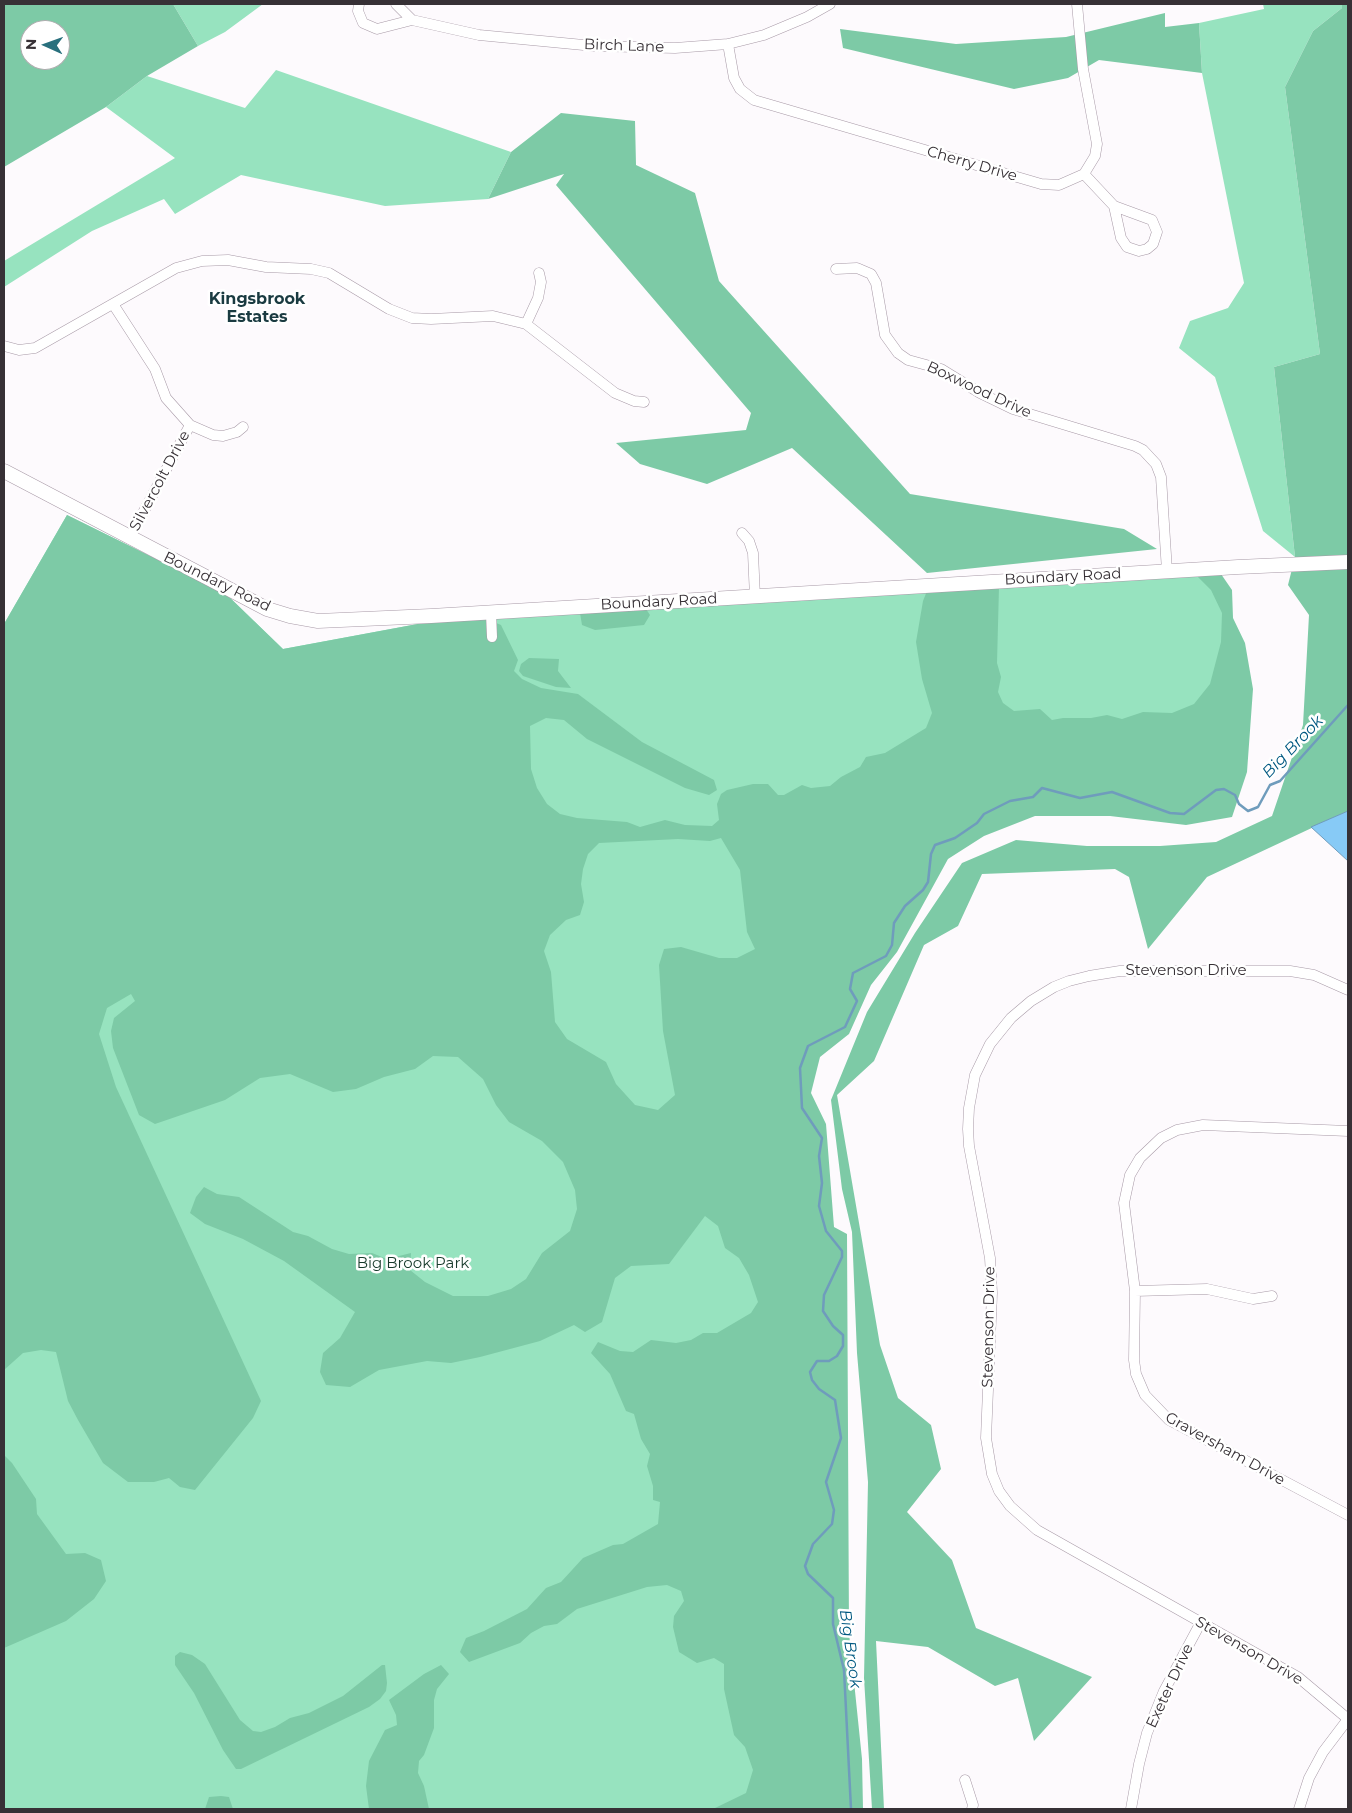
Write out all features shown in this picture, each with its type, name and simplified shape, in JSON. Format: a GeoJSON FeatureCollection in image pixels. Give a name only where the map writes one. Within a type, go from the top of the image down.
{"type":"FeatureCollection","features":[{"type":"Feature","properties":{"kind":"street","name":"Birch Lane"},"geometry":{"type":"LineString","coordinates":[[359,4],[360,18],[363,23],[373,28],[412,20],[479,35],[594,46],[676,48],[728,44],[778,30],[830,4]]}},
{"type":"Feature","properties":{"kind":"street"},"geometry":{"type":"LineString","coordinates":[[396,4],[412,20]]}},
{"type":"Feature","properties":{"kind":"street"},"geometry":{"type":"LineString","coordinates":[[1077,4],[1082,69],[1097,135],[1095,156],[1084,174],[1114,206],[1152,220],[1157,232],[1153,244],[1147,249],[1138,251],[1127,247],[1121,238],[1114,206]]}},
{"type":"Feature","properties":{"kind":"street","name":"Cherry Drive"},"geometry":{"type":"LineString","coordinates":[[728,44],[731,68],[740,89],[762,104],[1040,184],[1059,185],[1084,174]]}},
{"type":"Feature","properties":{"kind":"street"},"geometry":{"type":"LineString","coordinates":[[4,346],[19,350],[35,348],[176,268],[202,261],[228,260],[266,267],[311,269],[329,273],[389,309],[412,318],[493,316],[526,324],[615,393],[634,401],[644,402]]}},
{"type":"Feature","properties":{"kind":"street","name":"Boxwood Drive"},"geometry":{"type":"LineString","coordinates":[[836,269],[857,268],[871,274],[876,283],[885,335],[898,353],[908,360],[941,369],[980,393],[1013,408],[1135,446],[1147,454],[1156,464],[1161,477],[1167,571]]}},
{"type":"Feature","properties":{"kind":"street"},"geometry":{"type":"LineString","coordinates":[[526,324],[538,298],[541,282],[539,273]]}},
{"type":"Feature","properties":{"kind":"street"},"geometry":{"type":"LineString","coordinates":[[113,304],[155,368],[166,398],[190,425],[213,435],[223,436],[237,432],[243,427]]}},
{"type":"Feature","properties":{"kind":"street","name":"Silvercolt Drive"},"geometry":{"type":"LineString","coordinates":[[130,537],[190,425]]}},
{"type":"Feature","properties":{"kind":"street","name":"Boundary Road"},"geometry":{"type":"LineString","coordinates":[[4,471],[231,592],[267,609],[290,616],[332,621],[491,613],[1167,571],[1348,562]]}},
{"type":"Feature","properties":{"kind":"street"},"geometry":{"type":"LineString","coordinates":[[742,533],[749,541],[753,553],[755,597]]}},
{"type":"Feature","properties":{"kind":"street"},"geometry":{"type":"LineString","coordinates":[[491,613],[492,637]]}},
{"type":"Feature","properties":{"kind":"street","name":"Stevenson Drive"},"geometry":{"type":"LineString","coordinates":[[1299,1809],[1309,1778],[1323,1752],[1348,1719],[1298,1677],[1037,1530],[1010,1506],[992,1474],[986,1438],[992,1293],[988,1250],[969,1146],[968,1108],[975,1075],[990,1044],[1011,1018],[1031,1001],[1054,987],[1089,976],[1120,971],[1290,971],[1314,975],[1348,990]]}},
{"type":"Feature","properties":{"kind":"street","name":"Graversham Drive"},"geometry":{"type":"LineString","coordinates":[[1348,1131],[1204,1125],[1186,1128],[1160,1138],[1140,1158],[1130,1175],[1125,1194],[1124,1213],[1135,1291],[1134,1360],[1140,1385],[1152,1404],[1170,1420],[1348,1515]]}},
{"type":"Feature","properties":{"kind":"street"},"geometry":{"type":"LineString","coordinates":[[1135,1291],[1206,1289],[1252,1299],[1272,1296]]}},
{"type":"Feature","properties":{"kind":"street","name":"Exeter Drive"},"geometry":{"type":"LineString","coordinates":[[1131,1809],[1138,1764],[1147,1733],[1164,1692],[1201,1622]]}},
{"type":"Feature","properties":{"kind":"street"},"geometry":{"type":"LineString","coordinates":[[964,1780],[973,1805],[972,1809]]}},
{"type":"Feature","properties":{"kind":"green space"},"geometry":{"type":"Polygon","coordinates":[[[4,4],[173,4],[198,46],[147,76],[106,107],[4,167],[4,4]]]}},
{"type":"Feature","properties":{"kind":"green space"},"geometry":{"type":"Polygon","coordinates":[[[173,4],[263,4],[225,32],[198,46],[173,4]]]}},
{"type":"Feature","properties":{"kind":"green space"},"geometry":{"type":"Polygon","coordinates":[[[1263,4],[1342,4],[1342,8],[1313,31],[1285,87],[1320,354],[1274,367],[1295,557],[1263,531],[1215,377],[1179,348],[1190,321],[1228,308],[1244,283],[1202,73],[1199,23],[1264,9],[1263,4]]]}},
{"type":"Feature","properties":{"kind":"green space"},"geometry":{"type":"Polygon","coordinates":[[[1342,4],[1348,4],[1348,811],[1207,877],[1148,949],[1129,877],[1115,869],[982,874],[958,926],[924,945],[874,1061],[837,1095],[880,1345],[898,1398],[931,1425],[941,1469],[907,1512],[952,1560],[976,1628],[1092,1677],[1034,1741],[1018,1678],[995,1686],[928,1647],[876,1641],[884,1809],[872,1809],[864,1678],[868,1482],[857,1353],[852,1232],[842,1189],[831,1100],[867,1012],[915,933],[962,863],[1016,840],[1087,846],[1160,846],[1216,842],[1272,816],[1303,725],[1309,615],[1288,585],[1295,557],[1274,367],[1320,354],[1285,87],[1313,31],[1342,8],[1342,4]]]}},
{"type":"Feature","properties":{"kind":"green space"},"geometry":{"type":"Polygon","coordinates":[[[1165,13],[1165,27],[1199,23],[1202,73],[1099,60],[1068,78],[1014,89],[843,48],[840,29],[956,44],[1066,37],[1165,13]]]}},
{"type":"Feature","properties":{"kind":"green space"},"geometry":{"type":"Polygon","coordinates":[[[276,70],[511,152],[488,199],[385,206],[241,175],[175,214],[164,199],[92,231],[4,287],[4,261],[175,158],[106,107],[147,76],[245,108],[276,70]]]}},
{"type":"Feature","properties":{"kind":"green space"},"geometry":{"type":"Polygon","coordinates":[[[561,113],[635,121],[636,165],[695,193],[719,281],[910,494],[1124,529],[1157,549],[927,573],[792,448],[707,484],[640,464],[616,443],[746,430],[751,413],[556,185],[564,174],[488,199],[511,152],[561,113]]]}},
{"type":"Feature","properties":{"kind":"green space","name":"Big Brook Park"},"geometry":{"type":"Polygon","coordinates":[[[67,515],[225,593],[283,649],[423,623],[1221,574],[1230,671],[1125,796],[968,830],[808,1046],[851,1809],[4,1809],[4,624],[67,515]]]}},
{"type":"Feature","properties":{"kind":"green space"},"geometry":{"type":"Polygon","coordinates":[[[67,515],[225,593],[283,649],[423,623],[487,619],[501,625],[518,660],[514,671],[522,679],[541,688],[578,694],[642,742],[714,780],[717,790],[709,795],[685,788],[587,739],[564,720],[546,718],[530,726],[531,769],[537,788],[547,804],[560,814],[577,818],[627,822],[640,827],[665,820],[685,825],[712,826],[719,820],[717,804],[721,794],[727,790],[753,784],[768,784],[778,795],[784,795],[802,785],[811,788],[830,786],[841,777],[860,767],[866,757],[885,753],[926,728],[932,713],[922,679],[916,642],[923,601],[927,591],[999,587],[997,663],[1001,677],[998,692],[1003,703],[1014,711],[1040,709],[1052,720],[1091,718],[1107,715],[1122,719],[1143,712],[1172,713],[1194,704],[1210,684],[1221,642],[1222,613],[1211,590],[1196,575],[1221,574],[1232,590],[1233,618],[1245,643],[1253,689],[1247,772],[1232,817],[1186,825],[1110,816],[1035,816],[984,836],[948,859],[897,952],[871,985],[849,1034],[820,1057],[811,1093],[826,1124],[834,1227],[847,1234],[849,1633],[862,1759],[863,1809],[713,1809],[746,1793],[753,1770],[745,1747],[734,1735],[724,1689],[724,1664],[714,1658],[697,1663],[679,1652],[673,1627],[674,1616],[684,1601],[681,1591],[667,1585],[647,1587],[577,1609],[557,1624],[544,1626],[531,1633],[520,1643],[469,1662],[460,1652],[466,1638],[527,1609],[546,1588],[561,1582],[583,1558],[613,1545],[623,1544],[658,1524],[660,1502],[653,1500],[653,1486],[647,1466],[650,1454],[641,1439],[634,1414],[626,1411],[610,1374],[591,1353],[598,1342],[620,1351],[633,1352],[651,1340],[676,1343],[691,1340],[703,1333],[717,1333],[751,1313],[758,1302],[749,1275],[739,1258],[725,1248],[718,1226],[705,1216],[669,1264],[631,1266],[615,1278],[602,1322],[585,1332],[574,1325],[540,1341],[480,1357],[451,1363],[427,1361],[379,1370],[350,1387],[326,1385],[320,1372],[323,1353],[340,1338],[355,1312],[284,1261],[243,1239],[205,1224],[190,1213],[196,1197],[204,1187],[217,1194],[239,1197],[293,1232],[308,1236],[332,1249],[349,1254],[372,1253],[387,1259],[411,1253],[410,1270],[425,1282],[453,1296],[488,1296],[511,1289],[526,1279],[542,1253],[570,1231],[577,1209],[575,1190],[563,1162],[542,1141],[509,1122],[496,1105],[483,1079],[458,1057],[433,1056],[415,1069],[384,1077],[356,1089],[333,1092],[290,1074],[260,1078],[225,1100],[155,1124],[139,1115],[113,1048],[111,1031],[114,1018],[135,1001],[131,994],[107,1008],[99,1034],[116,1087],[261,1401],[253,1418],[195,1490],[180,1487],[169,1478],[154,1482],[128,1482],[103,1463],[78,1420],[68,1401],[56,1352],[41,1350],[23,1353],[4,1370],[4,624],[67,515]],[[721,838],[710,841],[678,839],[599,843],[588,854],[583,869],[581,884],[584,902],[580,915],[566,920],[550,935],[544,951],[551,972],[555,1022],[567,1039],[606,1062],[616,1084],[635,1105],[658,1110],[675,1095],[663,1031],[659,965],[664,949],[681,947],[719,958],[737,958],[755,949],[747,932],[740,870],[721,838]]]}},
{"type":"Feature","properties":{"kind":"green space"},"geometry":{"type":"Polygon","coordinates":[[[646,609],[650,615],[644,625],[595,630],[582,625],[580,613],[646,609]]]}},
{"type":"Feature","properties":{"kind":"green space"},"geometry":{"type":"Polygon","coordinates":[[[529,658],[559,659],[558,671],[571,688],[556,687],[523,676],[519,671],[521,664],[529,658]]]}},
{"type":"Feature","properties":{"kind":"green space"},"geometry":{"type":"Polygon","coordinates":[[[4,1455],[12,1463],[36,1499],[37,1514],[66,1554],[85,1553],[101,1560],[106,1581],[94,1599],[66,1621],[4,1648],[4,1455]]]}},
{"type":"Feature","properties":{"kind":"green space"},"geometry":{"type":"Polygon","coordinates":[[[180,1652],[192,1655],[205,1664],[240,1720],[253,1731],[261,1732],[275,1727],[290,1718],[309,1713],[343,1696],[382,1665],[385,1665],[386,1691],[380,1699],[369,1707],[241,1769],[236,1769],[223,1750],[194,1693],[175,1665],[175,1656],[180,1652]]]}},
{"type":"Feature","properties":{"kind":"green space"},"geometry":{"type":"Polygon","coordinates":[[[441,1665],[449,1674],[437,1689],[434,1700],[434,1728],[424,1755],[419,1761],[418,1773],[424,1786],[429,1809],[369,1809],[366,1786],[369,1761],[385,1730],[397,1725],[396,1715],[389,1700],[424,1674],[441,1665]]]}},
{"type":"Feature","properties":{"kind":"green space"},"geometry":{"type":"Polygon","coordinates":[[[209,1797],[229,1797],[233,1809],[205,1809],[209,1797]]]}},
{"type":"Feature","properties":{"kind":"water"},"geometry":{"type":"Polygon","coordinates":[[[1348,811],[1348,861],[1311,827],[1348,811]]]}},
{"type":"Feature","properties":{"kind":"waterway","name":"Big Brook"},"geometry":{"type":"LineString","coordinates":[[851,1809],[844,1670],[833,1624],[833,1598],[808,1574],[805,1566],[813,1544],[832,1524],[834,1510],[826,1482],[841,1438],[835,1400],[819,1389],[812,1380],[810,1372],[817,1361],[829,1361],[837,1356],[843,1346],[843,1335],[833,1326],[823,1311],[824,1295],[842,1257],[842,1251],[826,1231],[819,1206],[822,1183],[819,1156],[822,1138],[802,1108],[800,1068],[808,1046],[845,1027],[857,1001],[850,989],[853,973],[886,956],[892,945],[894,923],[905,906],[923,890],[928,882],[931,854],[935,845],[955,838],[977,823],[984,814],[1010,801],[1033,797],[1042,788],[1080,798],[1112,792],[1170,813],[1184,814],[1216,790],[1224,789],[1235,795],[1239,804],[1248,811],[1258,807],[1270,785],[1280,781],[1348,705]]}},
{"type":"Feature","properties":{"kind":"district","name":"Kingsbrook Estates"},"geometry":{"type":"Point","coordinates":[257,308]}}]}
